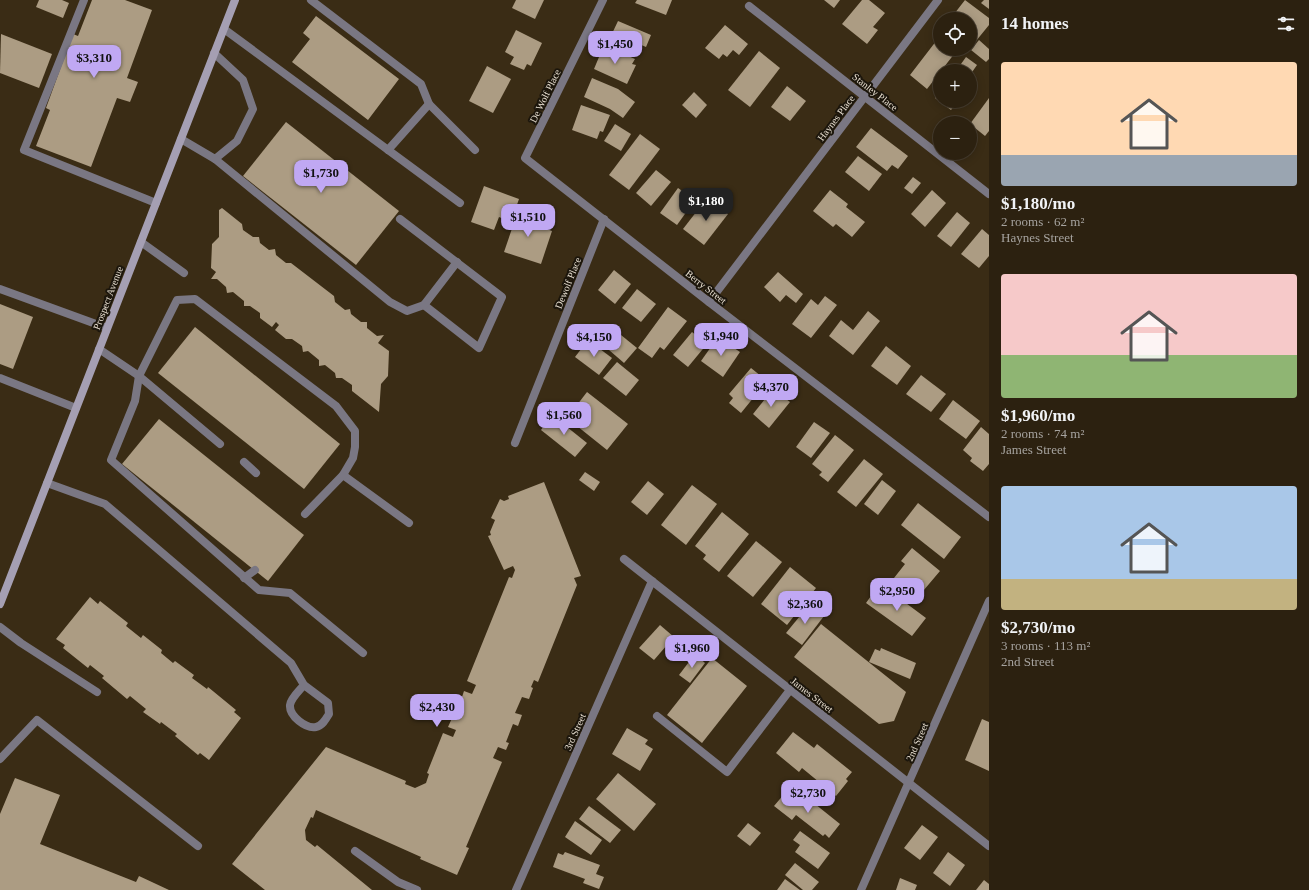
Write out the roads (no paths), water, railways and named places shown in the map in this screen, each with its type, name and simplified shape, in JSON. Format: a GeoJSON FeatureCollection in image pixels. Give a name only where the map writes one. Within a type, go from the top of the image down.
{"type":"FeatureCollection","features":[{"type":"Feature","properties":{"kind":"street"},"geometry":{"type":"LineString","coordinates":[[84,0],[24,150],[156,203]]}},
{"type":"Feature","properties":{"kind":"street","name":"Prospect Avenue"},"geometry":{"type":"LineString","coordinates":[[0,604],[235,0]]}},
{"type":"Feature","properties":{"kind":"street"},"geometry":{"type":"LineString","coordinates":[[311,0],[421,84],[429,104],[475,150]]}},
{"type":"Feature","properties":{"kind":"street","name":"De Wolf Place"},"geometry":{"type":"LineString","coordinates":[[525,158],[603,0]]}},
{"type":"Feature","properties":{"kind":"street","name":"Haynes Place"},"geometry":{"type":"LineString","coordinates":[[709,302],[938,0]]}},
{"type":"Feature","properties":{"kind":"street","name":"Stanley Place"},"geometry":{"type":"LineString","coordinates":[[749,6],[989,194]]}},
{"type":"Feature","properties":{"kind":"street"},"geometry":{"type":"LineString","coordinates":[[224,29],[460,203]]}},
{"type":"Feature","properties":{"kind":"street"},"geometry":{"type":"LineString","coordinates":[[214,53],[243,80],[253,109],[237,141],[215,159]]}},
{"type":"Feature","properties":{"kind":"street"},"geometry":{"type":"LineString","coordinates":[[388,150],[429,104]]}},
{"type":"Feature","properties":{"kind":"street"},"geometry":{"type":"LineString","coordinates":[[181,139],[215,159],[390,302],[407,311],[424,305],[457,262]]}},
{"type":"Feature","properties":{"kind":"street","name":"Berry Street"},"geometry":{"type":"LineString","coordinates":[[525,158],[709,302],[989,517]]}},
{"type":"Feature","properties":{"kind":"street"},"geometry":{"type":"LineString","coordinates":[[400,219],[502,297],[479,348],[424,305]]}},
{"type":"Feature","properties":{"kind":"street","name":"Dewolf Place"},"geometry":{"type":"LineString","coordinates":[[515,443],[604,219]]}},
{"type":"Feature","properties":{"kind":"street"},"geometry":{"type":"LineString","coordinates":[[141,242],[184,273]]}},
{"type":"Feature","properties":{"kind":"street"},"geometry":{"type":"LineString","coordinates":[[0,289],[107,328]]}},
{"type":"Feature","properties":{"kind":"street"},"geometry":{"type":"LineString","coordinates":[[305,514],[343,475],[353,458],[356,447],[355,431],[336,406],[195,299],[177,300],[139,376],[135,401],[111,460],[259,590],[290,593],[363,653]]}},
{"type":"Feature","properties":{"kind":"street"},"geometry":{"type":"LineString","coordinates":[[99,349],[139,376],[220,444]]}},
{"type":"Feature","properties":{"kind":"street"},"geometry":{"type":"LineString","coordinates":[[0,378],[76,408]]}},
{"type":"Feature","properties":{"kind":"street"},"geometry":{"type":"LineString","coordinates":[[244,462],[256,473]]}},
{"type":"Feature","properties":{"kind":"street"},"geometry":{"type":"LineString","coordinates":[[343,475],[409,523]]}},
{"type":"Feature","properties":{"kind":"street"},"geometry":{"type":"LineString","coordinates":[[47,483],[105,504],[291,663],[304,685],[328,703],[329,714],[317,727],[306,726],[293,715],[290,709],[293,698],[304,685]]}},
{"type":"Feature","properties":{"kind":"street","name":"James Street"},"geometry":{"type":"LineString","coordinates":[[624,558],[989,846]]}},
{"type":"Feature","properties":{"kind":"street"},"geometry":{"type":"LineString","coordinates":[[244,578],[255,570]]}},
{"type":"Feature","properties":{"kind":"street","name":"3rd Street"},"geometry":{"type":"LineString","coordinates":[[516,890],[652,581]]}},
{"type":"Feature","properties":{"kind":"street","name":"2nd Street"},"geometry":{"type":"LineString","coordinates":[[861,890],[989,601]]}},
{"type":"Feature","properties":{"kind":"street"},"geometry":{"type":"LineString","coordinates":[[0,627],[21,643],[97,692]]}},
{"type":"Feature","properties":{"kind":"street"},"geometry":{"type":"LineString","coordinates":[[657,716],[727,772],[790,690]]}},
{"type":"Feature","properties":{"kind":"street"},"geometry":{"type":"LineString","coordinates":[[0,759],[37,720],[198,846]]}},
{"type":"Feature","properties":{"kind":"street"},"geometry":{"type":"LineString","coordinates":[[354,851],[398,882],[417,890]]}}]}
